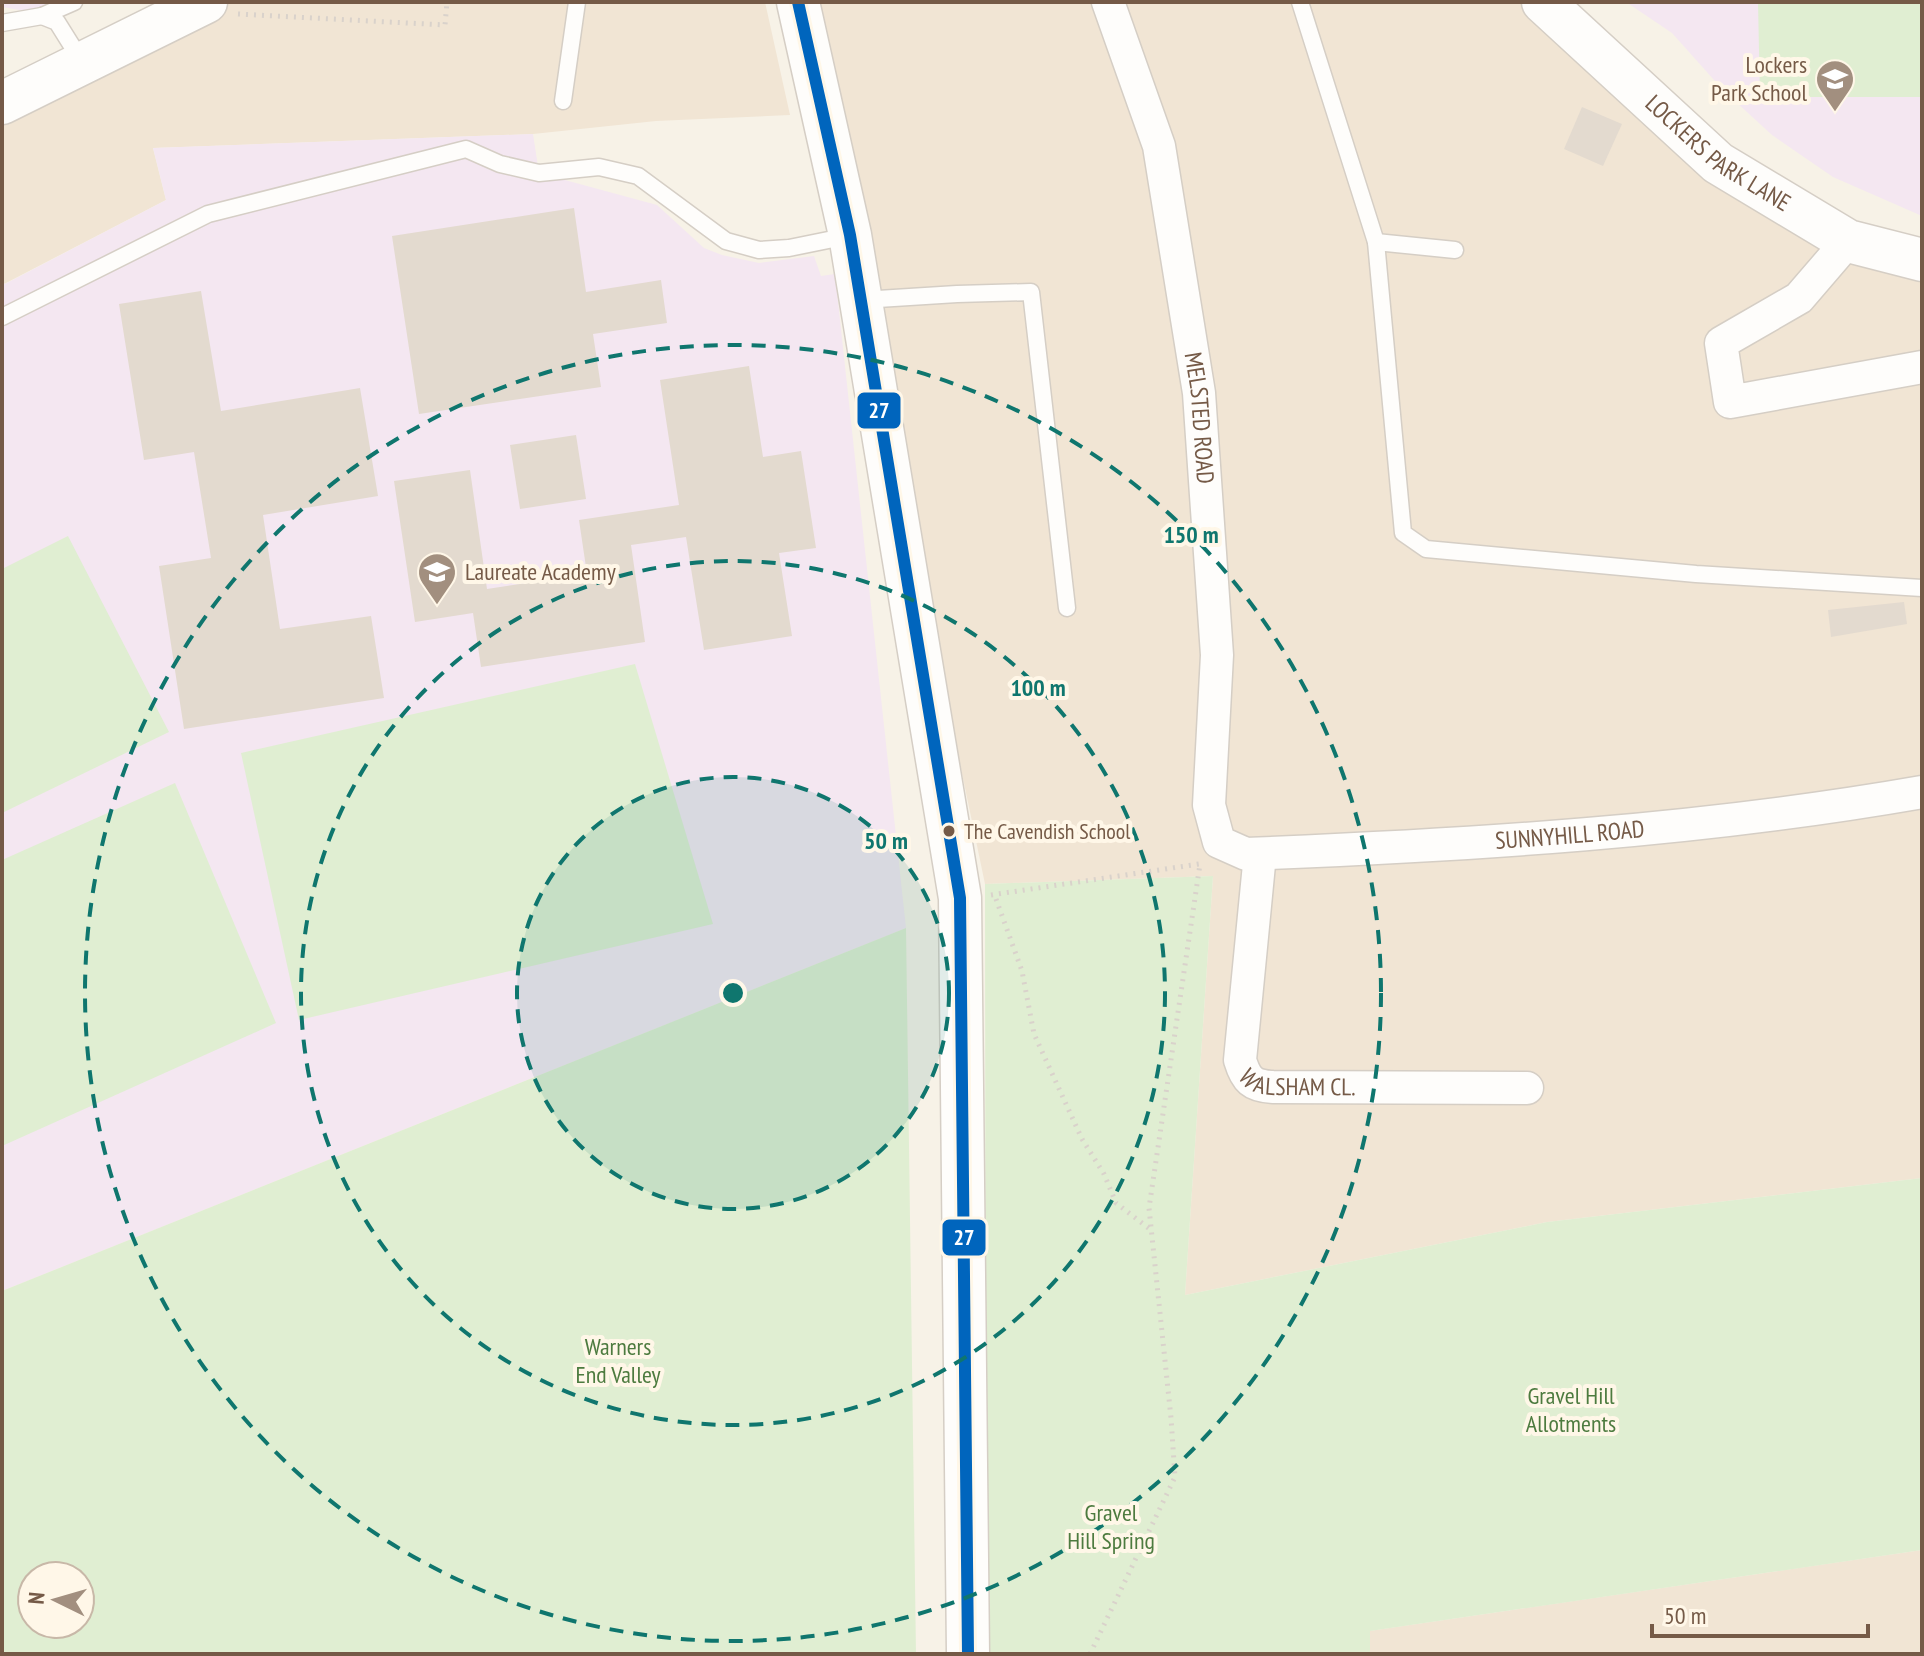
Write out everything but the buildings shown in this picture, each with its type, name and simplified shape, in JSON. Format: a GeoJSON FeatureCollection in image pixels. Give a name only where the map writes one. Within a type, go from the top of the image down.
{"type":"FeatureCollection","features":[{"type":"Feature","properties":{"kind":"street"},"geometry":{"type":"LineString","coordinates":[[798,2],[850,235],[977,896],[968,1654]]}},
{"type":"Feature","properties":{"kind":"street","name":"MELSTED ROAD"},"geometry":{"type":"LineString","coordinates":[[1108,2],[1159,146],[1199,393],[1217,655],[1209,805],[1210,853]]}},
{"type":"Feature","properties":{"kind":"street","name":"LOCKERS PARK LANE"},"geometry":{"type":"LineString","coordinates":[[1543,2],[1718,163],[1848,241],[1922,260]]}},
{"type":"Feature","properties":{"kind":"street"},"geometry":{"type":"LineString","coordinates":[[2,103],[82,62],[218,5]]}},
{"type":"Feature","properties":{"kind":"street"},"geometry":{"type":"LineString","coordinates":[[1848,241],[1799,298],[1721,343],[1730,402],[1922,367]]}},
{"type":"Feature","properties":{"kind":"street","name":"SUNNYHILL ROAD"},"geometry":{"type":"LineString","coordinates":[[1210,853],[1260,854],[1474,845],[1819,810],[1922,792]]}},
{"type":"Feature","properties":{"kind":"street","name":"WALSHAM CL."},"geometry":{"type":"LineString","coordinates":[[1260,854],[1240,1060],[1245,1077],[1257,1086],[1273,1087],[1527,1088]]}},
{"type":"Feature","properties":{"kind":"lane"},"geometry":{"type":"LineString","coordinates":[[2,23],[42,16],[74,2]]}},
{"type":"Feature","properties":{"kind":"lane"},"geometry":{"type":"LineString","coordinates":[[563,101],[577,2]]}},
{"type":"Feature","properties":{"kind":"lane"},"geometry":{"type":"LineString","coordinates":[[1300,2],[1376,242],[1403,533],[1426,549],[1696,574],[1922,588]]}},
{"type":"Feature","properties":{"kind":"lane"},"geometry":{"type":"LineString","coordinates":[[42,16],[57,22],[82,62]]}},
{"type":"Feature","properties":{"kind":"lane"},"geometry":{"type":"LineString","coordinates":[[2,317],[208,214],[466,149],[500,164],[539,173],[599,167],[638,176],[726,241],[759,250],[789,248],[850,235]]}},
{"type":"Feature","properties":{"kind":"lane"},"geometry":{"type":"LineString","coordinates":[[1376,242],[1455,250]]}},
{"type":"Feature","properties":{"kind":"lane"},"geometry":{"type":"LineString","coordinates":[[861,301],[1031,292],[1067,608]]}},
{"type":"Feature","properties":{"kind":"path"},"geometry":{"type":"LineString","coordinates":[[218,5],[238,14],[445,25],[447,2]]}},
{"type":"Feature","properties":{"kind":"path"},"geometry":{"type":"LineString","coordinates":[[1090,1654],[1175,1477],[1149,1208],[1210,853],[977,896],[1022,971],[1034,1034],[1082,1139],[1104,1174],[1116,1203],[1151,1230]]}},
{"type":"Feature","properties":{"kind":"shaded area"},"geometry":{"type":"Polygon","coordinates":[[[2,2],[49,2],[38,13],[2,7],[2,2]]]}},
{"type":"Feature","properties":{"kind":"shaded area"},"geometry":{"type":"Polygon","coordinates":[[[198,2],[765,2],[790,115],[656,121],[533,134],[153,148],[166,200],[4,284],[2,81],[198,2]]]}},
{"type":"Feature","properties":{"kind":"shaded area"},"geometry":{"type":"Polygon","coordinates":[[[798,2],[1543,2],[1718,163],[1922,260],[1922,1178],[1547,1222],[1185,1295],[1213,876],[985,884],[850,235],[798,2]]]}},
{"type":"Feature","properties":{"kind":"shaded area","name":"Lockers Park School"},"geometry":{"type":"Polygon","coordinates":[[[1626,2],[1922,2],[1922,216],[1833,177],[1772,135],[1723,90],[1672,33],[1626,2]]]}},
{"type":"Feature","properties":{"kind":"shaded area","name":"Laureate Academy"},"geometry":{"type":"Polygon","coordinates":[[[533,134],[539,173],[657,205],[704,248],[722,255],[759,263],[814,256],[821,276],[835,274],[906,928],[2,1291],[2,281],[5,284],[166,200],[153,148],[533,134]]]}},
{"type":"Feature","properties":{"kind":"shaded area"},"geometry":{"type":"Polygon","coordinates":[[[1922,1550],[1922,1654],[1370,1654],[1369,1631],[1922,1550]]]}},
{"type":"Feature","properties":{"kind":"green space"},"geometry":{"type":"Polygon","coordinates":[[[1758,2],[1922,2],[1922,97],[1760,97],[1758,2]]]}},
{"type":"Feature","properties":{"kind":"green space"},"geometry":{"type":"Polygon","coordinates":[[[68,536],[169,732],[2,813],[2,569],[68,536]]]}},
{"type":"Feature","properties":{"kind":"green space"},"geometry":{"type":"Polygon","coordinates":[[[635,664],[713,924],[299,1020],[241,753],[635,664]]]}},
{"type":"Feature","properties":{"kind":"green space"},"geometry":{"type":"Polygon","coordinates":[[[175,783],[276,1023],[2,1146],[2,860],[175,783]]]}},
{"type":"Feature","properties":{"kind":"green space"},"geometry":{"type":"Polygon","coordinates":[[[1213,876],[1185,1295],[1547,1222],[1922,1178],[1922,1550],[1370,1631],[1370,1654],[986,1654],[985,884],[1213,876]]]}},
{"type":"Feature","properties":{"kind":"green space","name":"Warners End Valley"},"geometry":{"type":"Polygon","coordinates":[[[906,928],[916,1654],[2,1654],[2,1291],[906,928]]]}},
{"type":"Feature","properties":{"kind":"transit line","name":"27"},"geometry":{"type":"LineString","coordinates":[[798,2],[850,235],[960,898],[968,1654]]}},
{"type":"Feature","properties":{"kind":"place","name":"Lockers Park School"},"geometry":{"type":"Point","coordinates":[1835,113]}},
{"type":"Feature","properties":{"kind":"place","name":"Laureate Academy"},"geometry":{"type":"Point","coordinates":[437,606]}},
{"type":"Feature","properties":{"kind":"place","name":"The Cavendish School"},"geometry":{"type":"Point","coordinates":[949,831]}},
{"type":"Feature","properties":{"kind":"park label","name":"Gravel Hill Allotments"},"geometry":{"type":"Point","coordinates":[1571,1410]}},
{"type":"Feature","properties":{"kind":"park label","name":"Gravel Hill Spring"},"geometry":{"type":"Point","coordinates":[1111,1527]}}]}
